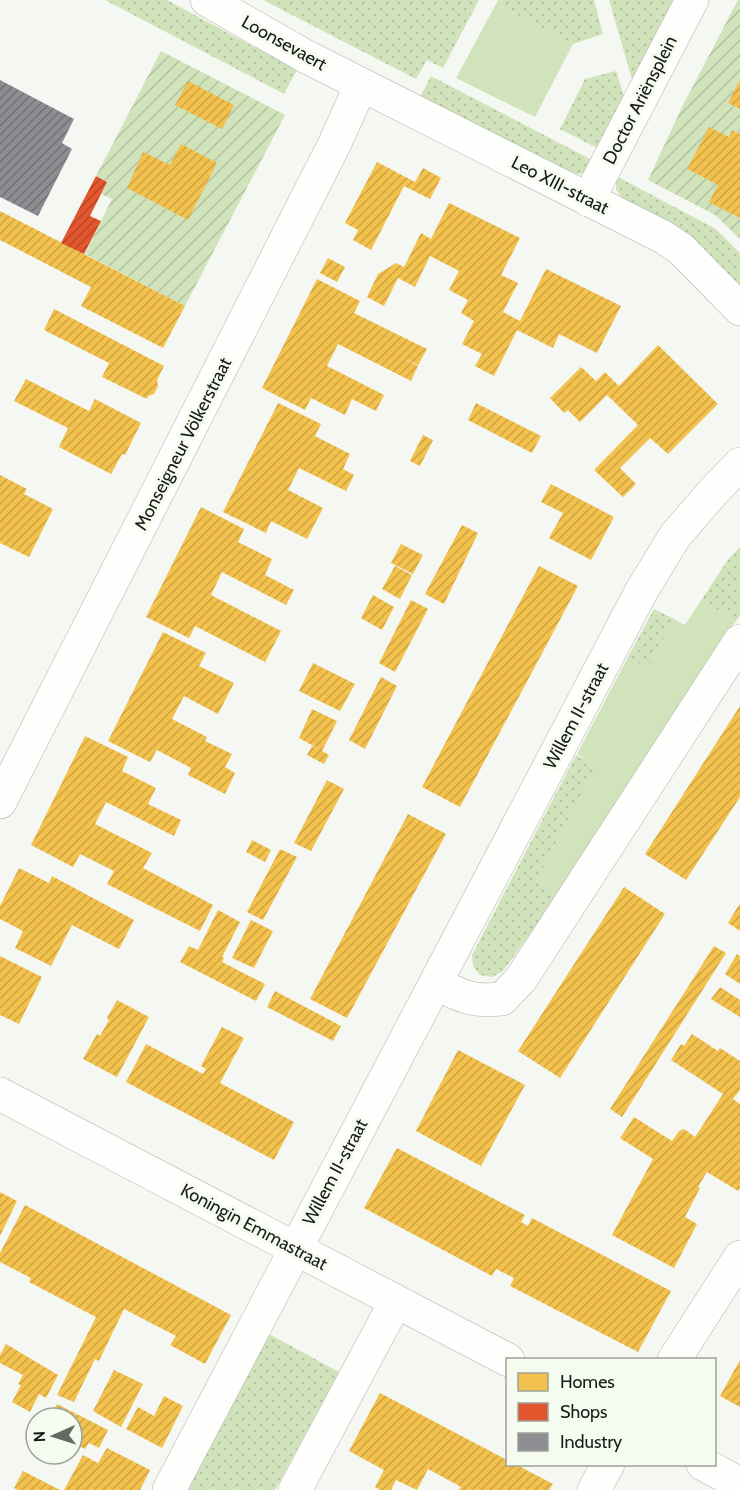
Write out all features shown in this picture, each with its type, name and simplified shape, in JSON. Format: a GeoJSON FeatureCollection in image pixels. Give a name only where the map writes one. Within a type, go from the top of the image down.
{"type":"FeatureCollection","features":[{"type":"Feature","properties":{"kind":"street","name":"Loonsevaert"},"geometry":{"type":"LineString","coordinates":[[207,0],[305,56],[362,85]]}},
{"type":"Feature","properties":{"kind":"street","name":"Doctor Ariënsplein"},"geometry":{"type":"LineString","coordinates":[[588,200],[692,0]]}},
{"type":"Feature","properties":{"kind":"street","name":"Leo XIII-straat"},"geometry":{"type":"LineString","coordinates":[[362,85],[663,237],[681,249],[740,309]]}},
{"type":"Feature","properties":{"kind":"street","name":"Monseigneur Völkerstraat"},"geometry":{"type":"LineString","coordinates":[[0,802],[320,174],[362,85]]}},
{"type":"Feature","properties":{"kind":"street","name":"Willem II-straat"},"geometry":{"type":"LineString","coordinates":[[169,1490],[642,590],[675,536],[712,492],[740,464]]}},
{"type":"Feature","properties":{"kind":"street"},"geometry":{"type":"LineString","coordinates":[[436,983],[461,996],[482,1001],[502,999],[520,979],[740,641]]}},
{"type":"Feature","properties":{"kind":"street","name":"Koningin Emmastraat"},"geometry":{"type":"LineString","coordinates":[[0,1094],[506,1359]]}},
{"type":"Feature","properties":{"kind":"street"},"geometry":{"type":"LineString","coordinates":[[675,1358],[740,1257]]}},
{"type":"Feature","properties":{"kind":"street"},"geometry":{"type":"LineString","coordinates":[[295,1490],[396,1300]]}},
{"type":"Feature","properties":{"kind":"street"},"geometry":{"type":"LineString","coordinates":[[594,1490],[607,1466]]}},
{"type":"Feature","properties":{"kind":"street"},"geometry":{"type":"LineString","coordinates":[[707,1466],[740,1484]]}},
{"type":"Feature","properties":{"kind":"green space"},"geometry":{"type":"Polygon","coordinates":[[[105,0],[167,0],[297,70],[284,94],[105,0]]]}},
{"type":"Feature","properties":{"kind":"green space"},"geometry":{"type":"Polygon","coordinates":[[[263,0],[479,0],[443,68],[427,60],[416,79],[263,0]]]}},
{"type":"Feature","properties":{"kind":"green space"},"geometry":{"type":"Polygon","coordinates":[[[498,0],[594,0],[603,34],[573,44],[496,4],[498,0]]]}},
{"type":"Feature","properties":{"kind":"green space"},"geometry":{"type":"Polygon","coordinates":[[[609,0],[679,0],[634,86],[609,0]]]}},
{"type":"Feature","properties":{"kind":"green space"},"geometry":{"type":"Polygon","coordinates":[[[740,0],[740,80],[728,103],[740,109],[740,134],[732,130],[729,137],[709,128],[687,169],[718,185],[740,218],[740,239],[715,215],[648,180],[683,105],[740,0]]]}},
{"type":"Feature","properties":{"kind":"green space"},"geometry":{"type":"Polygon","coordinates":[[[496,4],[573,44],[535,117],[456,78],[496,4]]]}},
{"type":"Feature","properties":{"kind":"green space"},"geometry":{"type":"Polygon","coordinates":[[[161,51],[285,115],[185,306],[85,254],[112,199],[101,194],[107,182],[96,176],[161,51]]]}},
{"type":"Feature","properties":{"kind":"green space"},"geometry":{"type":"Polygon","coordinates":[[[616,71],[626,103],[601,150],[560,129],[585,79],[616,71]]]}},
{"type":"Feature","properties":{"kind":"green space"},"geometry":{"type":"Polygon","coordinates":[[[431,76],[596,162],[586,172],[572,173],[420,97],[431,76]]]}},
{"type":"Feature","properties":{"kind":"green space"},"geometry":{"type":"Polygon","coordinates":[[[616,176],[716,229],[740,253],[740,286],[684,231],[623,199],[616,190],[616,176]]]}},
{"type":"Feature","properties":{"kind":"green space"},"geometry":{"type":"Polygon","coordinates":[[[740,547],[740,616],[735,622],[702,599],[727,561],[740,547]]]}},
{"type":"Feature","properties":{"kind":"green space"},"geometry":{"type":"Polygon","coordinates":[[[702,599],[735,622],[559,894],[536,881],[596,766],[577,754],[628,657],[648,668],[674,619],[685,625],[702,599]]]}},
{"type":"Feature","properties":{"kind":"green space"},"geometry":{"type":"Polygon","coordinates":[[[654,609],[674,619],[648,669],[628,657],[654,609]]]}},
{"type":"Feature","properties":{"kind":"green space"},"geometry":{"type":"Polygon","coordinates":[[[576,755],[597,765],[536,881],[559,894],[503,971],[492,977],[480,975],[473,966],[472,955],[576,755]]]}},
{"type":"Feature","properties":{"kind":"green space"},"geometry":{"type":"Polygon","coordinates":[[[267,1333],[339,1372],[275,1490],[185,1490],[267,1333]]]}},
{"type":"Feature","properties":{"kind":"building: Homes"},"geometry":{"type":"Polygon","coordinates":[[[740,80],[740,109],[728,103],[740,80]]]}},
{"type":"Feature","properties":{"kind":"building: Homes"},"geometry":{"type":"Polygon","coordinates":[[[188,81],[234,105],[222,129],[175,105],[188,81]]]}},
{"type":"Feature","properties":{"kind":"building: Homes"},"geometry":{"type":"Polygon","coordinates":[[[709,127],[729,137],[732,130],[740,134],[740,218],[709,202],[718,185],[687,169],[709,127]]]}},
{"type":"Feature","properties":{"kind":"building: Homes"},"geometry":{"type":"Polygon","coordinates":[[[181,144],[217,163],[188,220],[127,188],[143,152],[170,165],[181,144]]]}},
{"type":"Feature","properties":{"kind":"building: Homes"},"geometry":{"type":"Polygon","coordinates":[[[377,162],[415,182],[423,168],[441,178],[430,199],[404,186],[371,250],[353,240],[358,230],[345,223],[377,162]]]}},
{"type":"Feature","properties":{"kind":"building: Homes"},"geometry":{"type":"Polygon","coordinates":[[[449,203],[520,238],[501,275],[518,283],[503,312],[520,321],[546,269],[621,306],[597,353],[559,334],[553,348],[517,330],[494,376],[475,366],[482,354],[462,344],[474,321],[461,313],[468,300],[449,290],[459,271],[430,256],[415,287],[398,278],[384,306],[367,297],[378,274],[396,263],[404,267],[421,233],[431,239],[449,203]]]}},
{"type":"Feature","properties":{"kind":"building: Homes"},"geometry":{"type":"Polygon","coordinates":[[[0,211],[185,306],[163,348],[81,306],[91,287],[0,240],[0,211]]]}},
{"type":"Feature","properties":{"kind":"building: Homes"},"geometry":{"type":"Polygon","coordinates":[[[328,258],[345,267],[337,282],[320,273],[328,258]]]}},
{"type":"Feature","properties":{"kind":"building: Homes"},"geometry":{"type":"Polygon","coordinates":[[[317,279],[360,301],[354,313],[427,349],[418,365],[405,359],[418,366],[411,381],[338,344],[327,366],[384,395],[376,411],[352,399],[345,415],[311,398],[305,410],[262,388],[317,279]]]}},
{"type":"Feature","properties":{"kind":"building: Homes"},"geometry":{"type":"Polygon","coordinates":[[[54,309],[164,366],[157,380],[158,386],[154,394],[148,396],[147,399],[102,377],[109,363],[44,330],[54,309]]]}},
{"type":"Feature","properties":{"kind":"building: Homes"},"geometry":{"type":"Polygon","coordinates":[[[658,345],[718,404],[668,454],[650,438],[620,468],[636,484],[623,497],[594,470],[638,425],[607,395],[580,422],[568,410],[564,413],[550,398],[581,367],[596,381],[605,372],[619,386],[658,345]]]}},
{"type":"Feature","properties":{"kind":"building: Homes"},"geometry":{"type":"Polygon","coordinates":[[[26,379],[89,411],[95,399],[141,423],[125,455],[122,454],[111,474],[59,447],[68,428],[14,401],[26,379]]]}},
{"type":"Feature","properties":{"kind":"building: Homes"},"geometry":{"type":"Polygon","coordinates":[[[278,403],[321,424],[315,436],[350,454],[343,469],[354,475],[346,491],[299,468],[288,490],[323,508],[307,539],[271,521],[266,533],[223,512],[278,403]]]}},
{"type":"Feature","properties":{"kind":"building: Homes"},"geometry":{"type":"Polygon","coordinates":[[[476,403],[541,436],[532,453],[468,420],[476,403]]]}},
{"type":"Feature","properties":{"kind":"building: Homes"},"geometry":{"type":"Polygon","coordinates":[[[423,435],[433,440],[420,466],[410,461],[423,435]]]}},
{"type":"Feature","properties":{"kind":"building: Homes"},"geometry":{"type":"Polygon","coordinates":[[[0,475],[27,489],[24,494],[53,509],[29,557],[0,543],[0,475]]]}},
{"type":"Feature","properties":{"kind":"building: Homes"},"geometry":{"type":"Polygon","coordinates":[[[551,484],[614,517],[591,560],[549,538],[563,513],[541,502],[551,484]]]}},
{"type":"Feature","properties":{"kind":"building: Homes"},"geometry":{"type":"Polygon","coordinates":[[[201,507],[244,529],[238,542],[272,559],[265,575],[294,590],[286,605],[222,572],[211,595],[281,631],[265,662],[195,626],[189,638],[146,617],[201,507]]]}},
{"type":"Feature","properties":{"kind":"building: Homes"},"geometry":{"type":"Polygon","coordinates":[[[462,525],[478,533],[444,604],[425,594],[462,525]]]}},
{"type":"Feature","properties":{"kind":"building: Homes"},"geometry":{"type":"Polygon","coordinates":[[[401,544],[423,555],[413,574],[391,563],[401,544]]]}},
{"type":"Feature","properties":{"kind":"building: Homes"},"geometry":{"type":"Polygon","coordinates":[[[395,566],[412,575],[400,599],[382,589],[395,566]]]}},
{"type":"Feature","properties":{"kind":"building: Homes"},"geometry":{"type":"Polygon","coordinates":[[[539,566],[578,586],[460,807],[422,787],[539,566]]]}},
{"type":"Feature","properties":{"kind":"building: Homes"},"geometry":{"type":"Polygon","coordinates":[[[373,595],[394,607],[382,630],[361,618],[373,595]]]}},
{"type":"Feature","properties":{"kind":"building: Homes"},"geometry":{"type":"Polygon","coordinates":[[[411,600],[428,609],[395,672],[379,663],[411,600]]]}},
{"type":"Feature","properties":{"kind":"building: Homes"},"geometry":{"type":"Polygon","coordinates":[[[163,632],[206,653],[199,666],[234,683],[218,714],[184,696],[172,719],[207,737],[205,741],[232,754],[225,767],[235,773],[225,794],[188,775],[191,768],[157,750],[150,762],[108,741],[163,632]]]}},
{"type":"Feature","properties":{"kind":"building: Homes"},"geometry":{"type":"Polygon","coordinates":[[[313,663],[355,684],[340,711],[299,691],[313,663]]]}},
{"type":"Feature","properties":{"kind":"building: Homes"},"geometry":{"type":"Polygon","coordinates":[[[381,677],[397,686],[365,749],[349,740],[381,677]]]}},
{"type":"Feature","properties":{"kind":"building: Homes"},"geometry":{"type":"Polygon","coordinates":[[[740,706],[740,797],[686,880],[645,854],[740,706]]]}},
{"type":"Feature","properties":{"kind":"building: Homes"},"geometry":{"type":"Polygon","coordinates":[[[312,709],[337,721],[322,751],[329,755],[324,764],[307,755],[312,746],[319,749],[299,738],[312,709]]]}},
{"type":"Feature","properties":{"kind":"building: Homes"},"geometry":{"type":"Polygon","coordinates":[[[85,736],[128,757],[122,771],[156,788],[148,804],[181,820],[174,836],[106,802],[95,824],[152,853],[143,868],[213,905],[200,931],[107,884],[114,871],[80,854],[73,867],[31,845],[85,736]]]}},
{"type":"Feature","properties":{"kind":"building: Homes"},"geometry":{"type":"Polygon","coordinates":[[[327,780],[344,789],[311,851],[294,843],[327,780]]]}},
{"type":"Feature","properties":{"kind":"building: Homes"},"geometry":{"type":"Polygon","coordinates":[[[408,814],[446,834],[347,1018],[310,999],[408,814]]]}},
{"type":"Feature","properties":{"kind":"building: Homes"},"geometry":{"type":"Polygon","coordinates":[[[252,840],[271,850],[265,862],[246,852],[252,840]]]}},
{"type":"Feature","properties":{"kind":"building: Homes"},"geometry":{"type":"Polygon","coordinates":[[[280,849],[297,857],[263,920],[247,912],[280,849]]]}},
{"type":"Feature","properties":{"kind":"building: Homes"},"geometry":{"type":"Polygon","coordinates":[[[19,868],[49,883],[52,876],[134,920],[119,949],[72,925],[51,966],[15,948],[23,931],[0,919],[0,906],[19,868]]]}},
{"type":"Feature","properties":{"kind":"building: Homes"},"geometry":{"type":"Polygon","coordinates":[[[624,887],[665,914],[560,1078],[518,1051],[624,887]]]}},
{"type":"Feature","properties":{"kind":"building: Homes"},"geometry":{"type":"Polygon","coordinates":[[[740,903],[740,931],[728,923],[740,903]]]}},
{"type":"Feature","properties":{"kind":"building: Homes"},"geometry":{"type":"Polygon","coordinates":[[[218,910],[240,922],[222,957],[224,958],[222,962],[265,984],[256,1001],[180,962],[189,946],[198,950],[218,910]]]}},
{"type":"Feature","properties":{"kind":"building: Homes"},"geometry":{"type":"Polygon","coordinates":[[[251,920],[273,931],[254,968],[232,958],[251,920]]]}},
{"type":"Feature","properties":{"kind":"building: Homes"},"geometry":{"type":"Polygon","coordinates":[[[714,946],[726,953],[622,1117],[610,1109],[714,946]]]}},
{"type":"Feature","properties":{"kind":"building: Homes"},"geometry":{"type":"Polygon","coordinates":[[[737,954],[740,956],[740,984],[725,974],[737,954]]]}},
{"type":"Feature","properties":{"kind":"building: Homes"},"geometry":{"type":"Polygon","coordinates":[[[0,956],[42,977],[19,1024],[0,1015],[0,956]]]}},
{"type":"Feature","properties":{"kind":"building: Homes"},"geometry":{"type":"Polygon","coordinates":[[[720,987],[740,1000],[740,1017],[711,999],[720,987]]]}},
{"type":"Feature","properties":{"kind":"building: Homes"},"geometry":{"type":"Polygon","coordinates":[[[275,991],[341,1026],[333,1041],[267,1007],[275,991]]]}},
{"type":"Feature","properties":{"kind":"building: Homes"},"geometry":{"type":"Polygon","coordinates":[[[117,1000],[149,1017],[117,1077],[83,1059],[97,1034],[100,1036],[117,1000]]]}},
{"type":"Feature","properties":{"kind":"building: Homes"},"geometry":{"type":"Polygon","coordinates":[[[222,1027],[244,1038],[220,1083],[294,1122],[274,1160],[126,1082],[146,1044],[203,1074],[206,1069],[201,1066],[222,1027]]]}},
{"type":"Feature","properties":{"kind":"building: Homes"},"geometry":{"type":"Polygon","coordinates":[[[692,1034],[718,1051],[720,1048],[740,1061],[740,1090],[733,1099],[740,1104],[740,1188],[738,1191],[707,1172],[685,1217],[697,1224],[674,1268],[612,1235],[653,1159],[620,1138],[634,1117],[672,1141],[679,1131],[684,1129],[695,1137],[723,1094],[671,1060],[681,1044],[684,1046],[692,1034]]]}},
{"type":"Feature","properties":{"kind":"building: Homes"},"geometry":{"type":"Polygon","coordinates":[[[458,1050],[525,1085],[481,1166],[416,1131],[458,1050]]]}},
{"type":"Feature","properties":{"kind":"building: Homes"},"geometry":{"type":"Polygon","coordinates":[[[397,1148],[525,1215],[521,1222],[528,1226],[532,1218],[671,1291],[638,1352],[510,1286],[514,1278],[496,1269],[492,1276],[364,1208],[397,1148]]]}},
{"type":"Feature","properties":{"kind":"building: Homes"},"geometry":{"type":"Polygon","coordinates":[[[0,1192],[17,1201],[0,1236],[0,1192]]]}},
{"type":"Feature","properties":{"kind":"building: Homes"},"geometry":{"type":"Polygon","coordinates":[[[25,1205],[231,1315],[205,1364],[170,1345],[176,1336],[124,1309],[99,1361],[95,1359],[74,1402],[57,1395],[96,1317],[29,1282],[31,1278],[0,1262],[0,1253],[25,1205]]]}},
{"type":"Feature","properties":{"kind":"building: Homes"},"geometry":{"type":"Polygon","coordinates":[[[6,1344],[58,1375],[46,1398],[39,1394],[33,1406],[24,1406],[24,1409],[12,1402],[21,1385],[18,1384],[23,1375],[0,1363],[0,1355],[6,1344]]]}},
{"type":"Feature","properties":{"kind":"building: Homes"},"geometry":{"type":"Polygon","coordinates":[[[740,1360],[740,1407],[720,1396],[740,1360]]]}},
{"type":"Feature","properties":{"kind":"building: Homes"},"geometry":{"type":"Polygon","coordinates":[[[114,1370],[143,1384],[121,1427],[93,1411],[114,1370]]]}},
{"type":"Feature","properties":{"kind":"building: Homes"},"geometry":{"type":"Polygon","coordinates":[[[380,1393],[506,1459],[506,1466],[519,1466],[553,1484],[549,1490],[459,1490],[461,1487],[428,1469],[417,1490],[396,1480],[391,1490],[380,1490],[375,1487],[384,1470],[349,1451],[380,1393]]]}},
{"type":"Feature","properties":{"kind":"building: Homes"},"geometry":{"type":"Polygon","coordinates":[[[164,1396],[183,1406],[162,1448],[126,1429],[138,1407],[154,1416],[164,1396]]]}},
{"type":"Feature","properties":{"kind":"building: Homes"},"geometry":{"type":"Polygon","coordinates":[[[84,1418],[108,1430],[99,1448],[89,1443],[85,1449],[84,1418]]]}},
{"type":"Feature","properties":{"kind":"building: Homes"},"geometry":{"type":"Polygon","coordinates":[[[107,1448],[150,1470],[140,1490],[64,1490],[77,1466],[84,1466],[84,1456],[98,1463],[107,1448]]]}},
{"type":"Feature","properties":{"kind":"building: Homes"},"geometry":{"type":"Polygon","coordinates":[[[23,1471],[60,1490],[18,1490],[14,1488],[23,1471]]]}},
{"type":"Feature","properties":{"kind":"building: Shops"},"geometry":{"type":"Polygon","coordinates":[[[96,176],[107,182],[90,216],[101,221],[84,254],[61,243],[96,176]]]}},
{"type":"Feature","properties":{"kind":"building: Industry"},"geometry":{"type":"Polygon","coordinates":[[[0,80],[74,119],[62,143],[72,149],[38,216],[0,197],[0,80]]]}}]}
